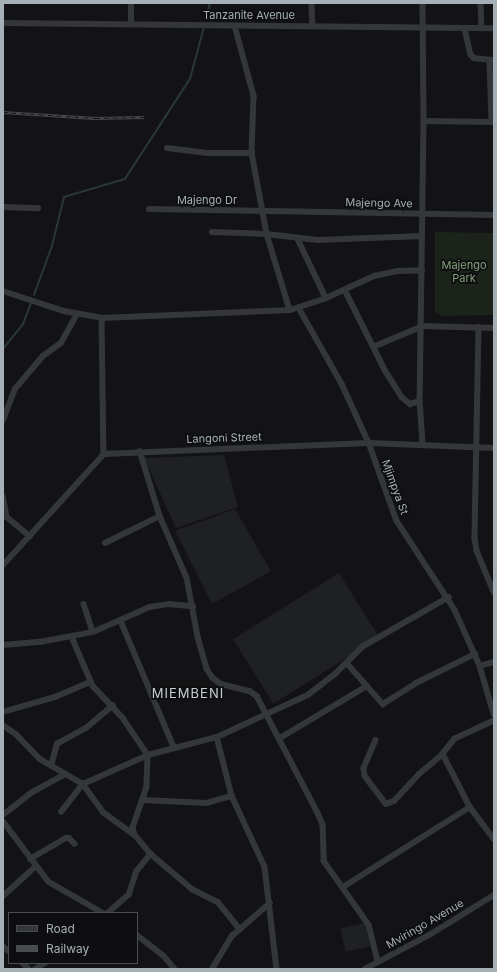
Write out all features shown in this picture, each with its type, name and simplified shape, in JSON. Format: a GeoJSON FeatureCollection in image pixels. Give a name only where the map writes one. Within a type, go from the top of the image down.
{"type":"FeatureCollection","features":[{"type":"Feature","properties":{"kind":"street"},"geometry":{"type":"LineString","coordinates":[[131,3],[131,24]]}},
{"type":"Feature","properties":{"kind":"street"},"geometry":{"type":"LineString","coordinates":[[312,3],[313,26]]}},
{"type":"Feature","properties":{"kind":"street"},"geometry":{"type":"LineString","coordinates":[[423,3],[423,326],[420,401],[423,444]]}},
{"type":"Feature","properties":{"kind":"street"},"geometry":{"type":"LineString","coordinates":[[481,3],[482,28]]}},
{"type":"Feature","properties":{"kind":"street","name":"Tanzanite Avenue"},"geometry":{"type":"LineString","coordinates":[[3,23],[424,27],[465,29],[494,28]]}},
{"type":"Feature","properties":{"kind":"street"},"geometry":{"type":"LineString","coordinates":[[235,26],[254,96],[252,153],[264,210],[267,234],[290,310]]}},
{"type":"Feature","properties":{"kind":"street"},"geometry":{"type":"LineString","coordinates":[[424,121],[493,122],[492,60],[474,58],[471,54],[465,29]]}},
{"type":"Feature","properties":{"kind":"street"},"geometry":{"type":"LineString","coordinates":[[167,148],[216,154],[252,153]]}},
{"type":"Feature","properties":{"kind":"street"},"geometry":{"type":"LineString","coordinates":[[3,208],[38,208]]}},
{"type":"Feature","properties":{"kind":"street","name":"Majengo Dr"},"geometry":{"type":"LineString","coordinates":[[149,210],[264,210]]}},
{"type":"Feature","properties":{"kind":"street","name":"Majengo Ave"},"geometry":{"type":"LineString","coordinates":[[264,210],[494,215]]}},
{"type":"Feature","properties":{"kind":"street"},"geometry":{"type":"LineString","coordinates":[[212,232],[228,234],[267,234],[298,239],[422,236]]}},
{"type":"Feature","properties":{"kind":"street"},"geometry":{"type":"LineString","coordinates":[[298,239],[326,298]]}},
{"type":"Feature","properties":{"kind":"street"},"geometry":{"type":"LineString","coordinates":[[3,291],[77,314],[102,318],[290,310],[326,298],[374,276],[398,270],[422,270]]}},
{"type":"Feature","properties":{"kind":"street"},"geometry":{"type":"LineString","coordinates":[[345,290],[373,347],[402,396],[410,404],[420,401]]}},
{"type":"Feature","properties":{"kind":"street","name":"Mjimpya St"},"geometry":{"type":"LineString","coordinates":[[299,308],[337,373],[369,443],[397,521],[449,598],[480,666],[494,714]]}},
{"type":"Feature","properties":{"kind":"street"},"geometry":{"type":"LineString","coordinates":[[3,420],[15,389],[44,356],[61,343],[77,314]]}},
{"type":"Feature","properties":{"kind":"street"},"geometry":{"type":"LineString","coordinates":[[3,565],[104,454],[102,318]]}},
{"type":"Feature","properties":{"kind":"street"},"geometry":{"type":"LineString","coordinates":[[373,347],[423,326],[494,328]]}},
{"type":"Feature","properties":{"kind":"street"},"geometry":{"type":"LineString","coordinates":[[479,327],[475,538],[477,551],[494,592]]}},
{"type":"Feature","properties":{"kind":"street","name":"Langoni Street"},"geometry":{"type":"LineString","coordinates":[[104,454],[140,451],[369,443],[494,448]]}},
{"type":"Feature","properties":{"kind":"street"},"geometry":{"type":"LineString","coordinates":[[140,451],[160,516],[187,578],[202,652],[213,678],[221,684],[250,692],[257,696],[280,738],[323,825],[324,861],[369,925],[378,962]]}},
{"type":"Feature","properties":{"kind":"street"},"geometry":{"type":"LineString","coordinates":[[3,496],[7,517],[30,536]]}},
{"type":"Feature","properties":{"kind":"street"},"geometry":{"type":"LineString","coordinates":[[104,543],[160,516]]}},
{"type":"Feature","properties":{"kind":"street"},"geometry":{"type":"LineString","coordinates":[[61,812],[83,784],[148,755],[217,737],[268,715],[308,695],[368,644],[449,598]]}},
{"type":"Feature","properties":{"kind":"street"},"geometry":{"type":"LineString","coordinates":[[84,604],[93,632]]}},
{"type":"Feature","properties":{"kind":"street"},"geometry":{"type":"LineString","coordinates":[[3,645],[72,637],[93,632],[150,607],[168,604],[193,606]]}},
{"type":"Feature","properties":{"kind":"street"},"geometry":{"type":"LineString","coordinates":[[121,621],[174,747]]}},
{"type":"Feature","properties":{"kind":"street"},"geometry":{"type":"LineString","coordinates":[[72,637],[91,682],[113,705],[148,755],[147,786],[143,800],[133,822],[135,835]]}},
{"type":"Feature","properties":{"kind":"street"},"geometry":{"type":"LineString","coordinates":[[347,663],[383,704],[416,683],[475,654]]}},
{"type":"Feature","properties":{"kind":"street"},"geometry":{"type":"LineString","coordinates":[[480,666],[494,662]]}},
{"type":"Feature","properties":{"kind":"street"},"geometry":{"type":"LineString","coordinates":[[3,712],[55,697],[91,682]]}},
{"type":"Feature","properties":{"kind":"street"},"geometry":{"type":"LineString","coordinates":[[280,738],[367,686]]}},
{"type":"Feature","properties":{"kind":"street"},"geometry":{"type":"LineString","coordinates":[[51,766],[58,744],[86,728],[113,705]]}},
{"type":"Feature","properties":{"kind":"street"},"geometry":{"type":"LineString","coordinates":[[376,740],[364,768],[365,776],[386,804],[394,801],[418,774],[443,754],[455,739],[494,721]]}},
{"type":"Feature","properties":{"kind":"street"},"geometry":{"type":"LineString","coordinates":[[3,725],[51,766],[83,784],[103,812],[135,835],[151,854],[192,889],[218,902],[240,929]]}},
{"type":"Feature","properties":{"kind":"street"},"geometry":{"type":"LineString","coordinates":[[217,737],[232,796],[263,862],[270,903],[276,969]]}},
{"type":"Feature","properties":{"kind":"street"},"geometry":{"type":"LineString","coordinates":[[443,754],[470,807],[494,839]]}},
{"type":"Feature","properties":{"kind":"street"},"geometry":{"type":"LineString","coordinates":[[3,815],[31,793],[65,774]]}},
{"type":"Feature","properties":{"kind":"street"},"geometry":{"type":"LineString","coordinates":[[143,800],[207,803],[232,796]]}},
{"type":"Feature","properties":{"kind":"street"},"geometry":{"type":"LineString","coordinates":[[343,887],[470,807]]}},
{"type":"Feature","properties":{"kind":"street"},"geometry":{"type":"LineString","coordinates":[[3,821],[35,867],[59,890],[102,912]]}},
{"type":"Feature","properties":{"kind":"street"},"geometry":{"type":"LineString","coordinates":[[30,859],[66,838],[73,840],[75,844]]}},
{"type":"Feature","properties":{"kind":"street"},"geometry":{"type":"LineString","coordinates":[[109,912],[129,894],[137,871],[151,854]]}},
{"type":"Feature","properties":{"kind":"street"},"geometry":{"type":"LineString","coordinates":[[3,896],[35,867]]}},
{"type":"Feature","properties":{"kind":"street","name":"Mviringo Avenue"},"geometry":{"type":"LineString","coordinates":[[368,968],[431,934],[494,895]]}},
{"type":"Feature","properties":{"kind":"street"},"geometry":{"type":"LineString","coordinates":[[212,969],[222,948],[240,929],[270,903]]}},
{"type":"Feature","properties":{"kind":"street"},"geometry":{"type":"LineString","coordinates":[[138,936],[164,956],[174,969]]}},
{"type":"Feature","properties":{"kind":"street"},"geometry":{"type":"LineString","coordinates":[[35,969],[44,964]]}},
{"type":"Feature","properties":{"kind":"shaded area"},"geometry":{"type":"Polygon","coordinates":[[[224,455],[238,507],[176,528],[144,458],[224,455]]]}},
{"type":"Feature","properties":{"kind":"shaded area"},"geometry":{"type":"Polygon","coordinates":[[[235,509],[271,571],[212,604],[175,531],[235,509]]]}},
{"type":"Feature","properties":{"kind":"shaded area"},"geometry":{"type":"Polygon","coordinates":[[[339,573],[379,637],[273,704],[233,639],[339,573]]]}},
{"type":"Feature","properties":{"kind":"shaded area"},"geometry":{"type":"Polygon","coordinates":[[[365,923],[370,946],[346,952],[341,928],[365,923]]]}},
{"type":"Feature","properties":{"kind":"green space","name":"Majengo Park"},"geometry":{"type":"Polygon","coordinates":[[[435,232],[494,233],[494,315],[442,316],[435,312],[435,232]]]}},
{"type":"Feature","properties":{"kind":"waterway"},"geometry":{"type":"LineString","coordinates":[[207,16],[210,3]]}},
{"type":"Feature","properties":{"kind":"waterway"},"geometry":{"type":"LineString","coordinates":[[34,295],[52,246],[64,197],[125,179],[190,79],[204,27]]}},
{"type":"Feature","properties":{"kind":"waterway"},"geometry":{"type":"LineString","coordinates":[[3,349],[23,324],[31,303]]}},
{"type":"Feature","properties":{"kind":"railway"},"geometry":{"type":"LineString","coordinates":[[3,112],[95,118],[144,117]]}},
{"type":"Feature","properties":{"kind":"district","name":"MIEMBENI"},"geometry":{"type":"Point","coordinates":[188,693]}}]}
